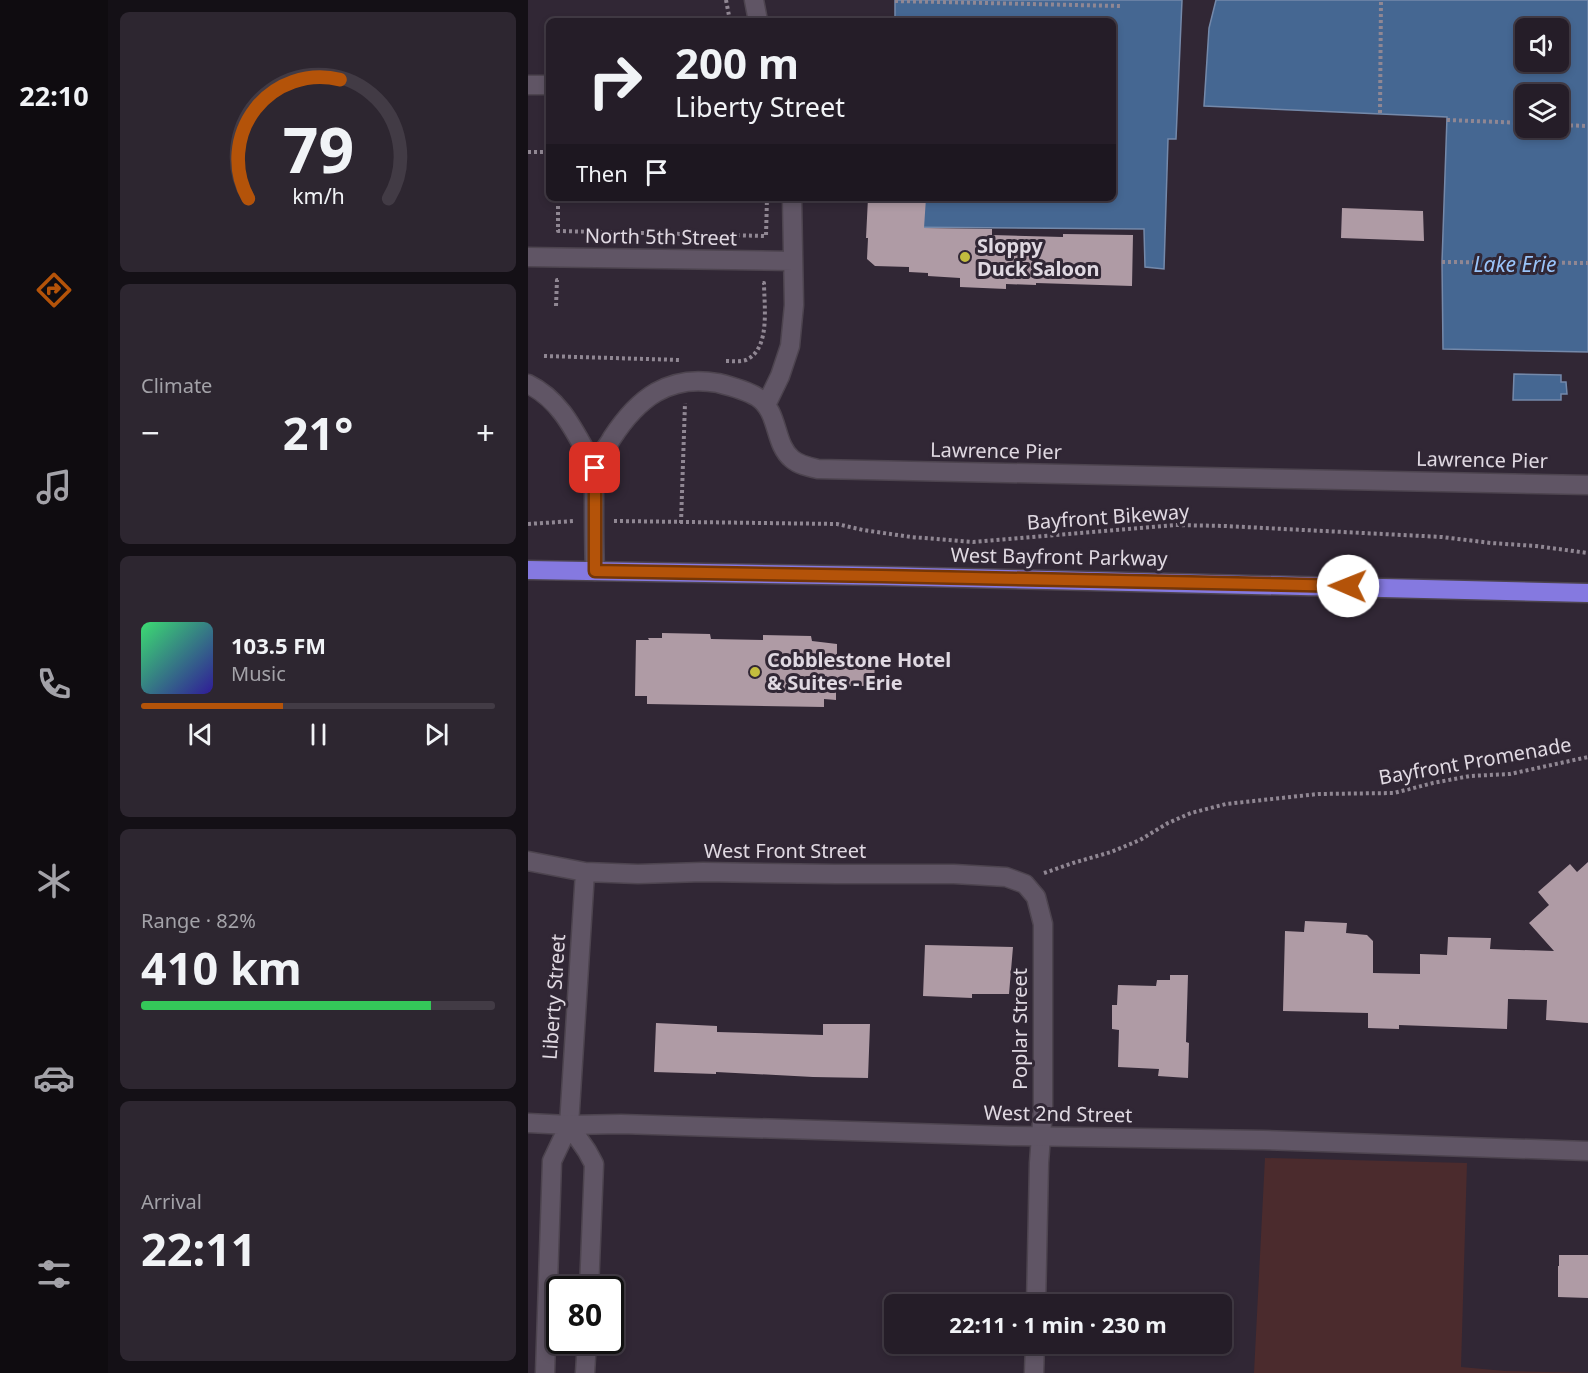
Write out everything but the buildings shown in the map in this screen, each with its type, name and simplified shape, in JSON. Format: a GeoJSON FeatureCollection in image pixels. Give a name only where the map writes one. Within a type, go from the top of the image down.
{"type":"FeatureCollection","features":[{"type":"Feature","properties":{"kind":"highway","name":"West Bayfront Parkway"},"geometry":{"type":"LineString","coordinates":[[528,570],[917,576],[1588,593]]}},
{"type":"Feature","properties":{"kind":"street"},"geometry":{"type":"LineString","coordinates":[[754,0],[757,18]]}},
{"type":"Feature","properties":{"kind":"street"},"geometry":{"type":"LineString","coordinates":[[528,85],[546,85]]}},
{"type":"Feature","properties":{"kind":"street"},"geometry":{"type":"LineString","coordinates":[[595,571],[595,468],[615,433],[639,405],[654,392],[671,384],[687,381],[725,385],[757,397],[766,405],[780,376],[790,346],[794,305],[792,201]]}},
{"type":"Feature","properties":{"kind":"street","name":"North 5th Street"},"geometry":{"type":"LineString","coordinates":[[528,257],[793,261]]}},
{"type":"Feature","properties":{"kind":"street"},"geometry":{"type":"LineString","coordinates":[[528,384],[549,396],[560,407],[595,468]]}},
{"type":"Feature","properties":{"kind":"street","name":"Lawrence Pier"},"geometry":{"type":"LineString","coordinates":[[766,405],[774,419],[782,446],[792,459],[805,466],[818,469],[1588,485]]}},
{"type":"Feature","properties":{"kind":"street","name":"West Front Street"},"geometry":{"type":"LineString","coordinates":[[528,861],[585,872],[638,874],[703,872],[954,874],[1006,877],[1030,890]]}},
{"type":"Feature","properties":{"kind":"street","name":"Liberty Street"},"geometry":{"type":"LineString","coordinates":[[545,1373],[552,1161],[569,1125],[585,872]]}},
{"type":"Feature","properties":{"kind":"street","name":"Poplar Street"},"geometry":{"type":"LineString","coordinates":[[1030,890],[1043,924],[1043,1108],[1039,1163],[1036,1294]]}},
{"type":"Feature","properties":{"kind":"street","name":"West 2nd Street"},"geometry":{"type":"LineString","coordinates":[[528,1123],[1588,1151]]}},
{"type":"Feature","properties":{"kind":"street"},"geometry":{"type":"LineString","coordinates":[[569,1125],[594,1164],[590,1276]]}},
{"type":"Feature","properties":{"kind":"street"},"geometry":{"type":"LineString","coordinates":[[585,1373],[586,1354]]}},
{"type":"Feature","properties":{"kind":"street"},"geometry":{"type":"LineString","coordinates":[[1034,1373],[1035,1354]]}},
{"type":"Feature","properties":{"kind":"path"},"geometry":{"type":"LineString","coordinates":[[726,0],[729,18]]}},
{"type":"Feature","properties":{"kind":"path"},"geometry":{"type":"LineString","coordinates":[[1380,113],[1382,0]]}},
{"type":"Feature","properties":{"kind":"path"},"geometry":{"type":"LineString","coordinates":[[895,1],[1120,6]]}},
{"type":"Feature","properties":{"kind":"path"},"geometry":{"type":"LineString","coordinates":[[1447,120],[1515,123]]}},
{"type":"Feature","properties":{"kind":"path"},"geometry":{"type":"LineString","coordinates":[[1569,125],[1588,126]]}},
{"type":"Feature","properties":{"kind":"path"},"geometry":{"type":"LineString","coordinates":[[528,152],[546,152]]}},
{"type":"Feature","properties":{"kind":"path"},"geometry":{"type":"LineString","coordinates":[[558,206],[558,231],[766,236],[767,201]]}},
{"type":"Feature","properties":{"kind":"path"},"geometry":{"type":"LineString","coordinates":[[1442,262],[1588,263]]}},
{"type":"Feature","properties":{"kind":"path"},"geometry":{"type":"LineString","coordinates":[[556,306],[557,280],[569,280]]}},
{"type":"Feature","properties":{"kind":"path"},"geometry":{"type":"LineString","coordinates":[[716,361],[738,362],[747,359],[759,346],[764,335],[764,283],[752,283]]}},
{"type":"Feature","properties":{"kind":"path"},"geometry":{"type":"LineString","coordinates":[[544,356],[683,360]]}},
{"type":"Feature","properties":{"kind":"path"},"geometry":{"type":"LineString","coordinates":[[681,523],[685,401]]}},
{"type":"Feature","properties":{"kind":"path"},"geometry":{"type":"LineString","coordinates":[[528,524],[560,521]]}},
{"type":"Feature","properties":{"kind":"path","name":"Bayfront Bikeway"},"geometry":{"type":"LineString","coordinates":[[630,521],[837,524],[911,537],[973,542],[1175,525],[1225,526],[1442,537],[1588,553]]}},
{"type":"Feature","properties":{"kind":"path","name":"Bayfront Promenade"},"geometry":{"type":"LineString","coordinates":[[1030,890],[1046,872],[1111,852],[1140,840],[1168,823],[1191,813],[1226,804],[1318,794],[1394,793],[1432,783],[1470,776],[1509,774],[1588,757]]}},
{"type":"Feature","properties":{"kind":"shaded area"},"geometry":{"type":"Polygon","coordinates":[[[1265,1158],[1467,1163],[1461,1367],[1505,1371],[1588,1373],[1254,1373],[1265,1158]]]}},
{"type":"Feature","properties":{"kind":"water"},"geometry":{"type":"Polygon","coordinates":[[[895,0],[1182,0],[1176,139],[1168,139],[1164,269],[1145,267],[1144,229],[892,227],[892,201],[1116,201],[1116,18],[895,18],[895,0]]]}},
{"type":"Feature","properties":{"kind":"water","name":"Lake Erie"},"geometry":{"type":"Polygon","coordinates":[[[1216,0],[1588,0],[1588,352],[1443,349],[1442,262],[1447,117],[1204,106],[1209,28],[1216,0]]]}},
{"type":"Feature","properties":{"kind":"water"},"geometry":{"type":"Polygon","coordinates":[[[1514,374],[1561,375],[1561,382],[1566,382],[1567,394],[1561,394],[1561,400],[1513,400],[1514,374]]]}},
{"type":"Feature","properties":{"kind":"place","name":"Sloppy Duck Saloon"},"geometry":{"type":"Point","coordinates":[965,257]}},
{"type":"Feature","properties":{"kind":"place","name":"Cobblestone Hotel & Suites - Erie"},"geometry":{"type":"Point","coordinates":[755,672]}},
{"type":"Feature","properties":{"kind":"route"},"geometry":{"type":"LineString","coordinates":[[595,468],[595,571],[1348,586]]}}]}
